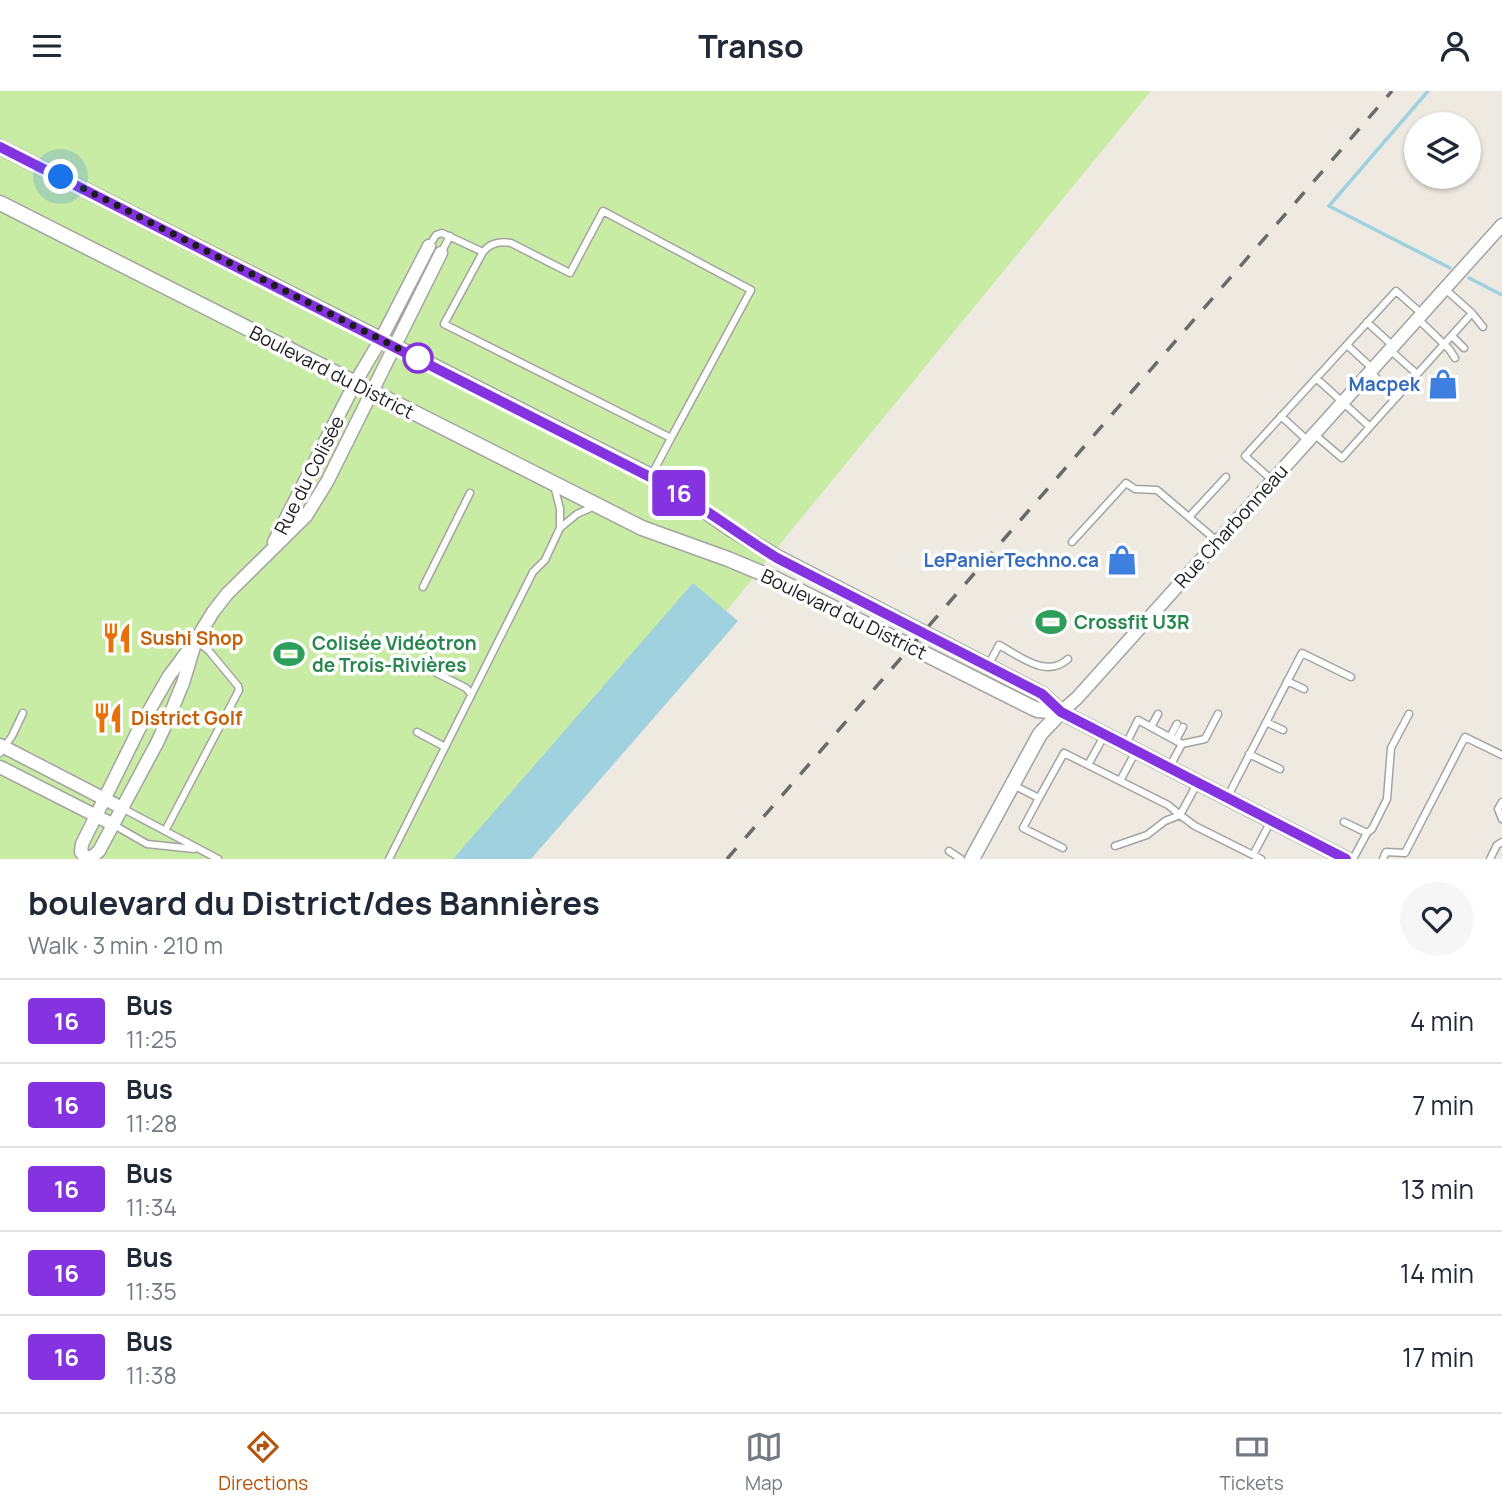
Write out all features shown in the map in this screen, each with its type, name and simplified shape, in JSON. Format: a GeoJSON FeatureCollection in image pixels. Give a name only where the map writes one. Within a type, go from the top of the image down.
{"type":"FeatureCollection","features":[{"type":"Feature","properties":{"kind":"street","name":"Boulevard du District"},"geometry":{"type":"LineString","coordinates":[[0,146],[650,477],[679,493],[777,558],[1046,697],[1061,712]]}},
{"type":"Feature","properties":{"kind":"street","name":"Boulevard du District"},"geometry":{"type":"LineString","coordinates":[[0,203],[653,533],[776,579],[1033,708],[1061,712]]}},
{"type":"Feature","properties":{"kind":"street","name":"Rue Charbonneau"},"geometry":{"type":"LineString","coordinates":[[1061,712],[1077,698],[1502,225]]}},
{"type":"Feature","properties":{"kind":"street","name":"Rue du Colisée"},"geometry":{"type":"LineString","coordinates":[[269,552],[429,246]]}},
{"type":"Feature","properties":{"kind":"street","name":"Rue du Colisée"},"geometry":{"type":"LineString","coordinates":[[196,640],[169,717],[114,825],[97,854],[85,857],[81,853],[81,846],[142,723],[169,676],[223,598],[315,504],[441,253]]}},
{"type":"Feature","properties":{"kind":"street"},"geometry":{"type":"LineString","coordinates":[[972,859],[1042,729],[1061,712],[1346,859]]}},
{"type":"Feature","properties":{"kind":"street"},"geometry":{"type":"LineString","coordinates":[[1,748],[122,808]]}},
{"type":"Feature","properties":{"kind":"street"},"geometry":{"type":"LineString","coordinates":[[0,767],[114,825]]}},
{"type":"Feature","properties":{"kind":"lane"},"geometry":{"type":"LineString","coordinates":[[650,477],[751,290],[603,211],[570,273],[511,243],[493,244],[483,252],[444,324],[671,438]]}},
{"type":"Feature","properties":{"kind":"lane"},"geometry":{"type":"LineString","coordinates":[[429,246],[438,233],[442,233],[483,252]]}},
{"type":"Feature","properties":{"kind":"lane"},"geometry":{"type":"LineString","coordinates":[[441,253],[450,236]]}},
{"type":"Feature","properties":{"kind":"lane"},"geometry":{"type":"LineString","coordinates":[[1445,289],[1472,313],[1483,327]]}},
{"type":"Feature","properties":{"kind":"lane"},"geometry":{"type":"LineString","coordinates":[[1272,481],[1245,456],[1396,291],[1455,358]]}},
{"type":"Feature","properties":{"kind":"lane"},"geometry":{"type":"LineString","coordinates":[[1281,416],[1342,458],[1472,313]]}},
{"type":"Feature","properties":{"kind":"lane"},"geometry":{"type":"LineString","coordinates":[[1367,322],[1417,375]]}},
{"type":"Feature","properties":{"kind":"lane"},"geometry":{"type":"LineString","coordinates":[[1452,336],[1464,348]]}},
{"type":"Feature","properties":{"kind":"lane"},"geometry":{"type":"LineString","coordinates":[[1347,345],[1397,397]]}},
{"type":"Feature","properties":{"kind":"lane"},"geometry":{"type":"LineString","coordinates":[[1316,378],[1370,427]]}},
{"type":"Feature","properties":{"kind":"lane"},"geometry":{"type":"LineString","coordinates":[[1189,517],[1226,477]]}},
{"type":"Feature","properties":{"kind":"lane"},"geometry":{"type":"LineString","coordinates":[[1072,543],[1126,483],[1135,489],[1157,490],[1217,541]]}},
{"type":"Feature","properties":{"kind":"lane"},"geometry":{"type":"LineString","coordinates":[[553,484],[559,504],[560,528]]}},
{"type":"Feature","properties":{"kind":"lane"},"geometry":{"type":"LineString","coordinates":[[423,587],[470,493]]}},
{"type":"Feature","properties":{"kind":"lane"},"geometry":{"type":"LineString","coordinates":[[389,859],[533,572],[545,560],[560,528],[577,514],[596,505]]}},
{"type":"Feature","properties":{"kind":"lane"},"geometry":{"type":"LineString","coordinates":[[165,831],[239,690],[209,651],[196,640]]}},
{"type":"Feature","properties":{"kind":"lane"},"geometry":{"type":"LineString","coordinates":[[988,666],[999,645],[1041,667],[1057,666],[1068,659]]}},
{"type":"Feature","properties":{"kind":"lane"},"geometry":{"type":"LineString","coordinates":[[1227,798],[1302,653],[1351,677]]}},
{"type":"Feature","properties":{"kind":"lane"},"geometry":{"type":"LineString","coordinates":[[423,666],[466,688],[471,694]]}},
{"type":"Feature","properties":{"kind":"lane"},"geometry":{"type":"LineString","coordinates":[[1287,681],[1304,689]]}},
{"type":"Feature","properties":{"kind":"lane"},"geometry":{"type":"LineString","coordinates":[[1,748],[12,736],[23,713]]}},
{"type":"Feature","properties":{"kind":"lane"},"geometry":{"type":"LineString","coordinates":[[1151,727],[1158,714]]}},
{"type":"Feature","properties":{"kind":"lane"},"geometry":{"type":"LineString","coordinates":[[1119,781],[1138,720],[1176,740],[1205,739],[1217,714]]}},
{"type":"Feature","properties":{"kind":"lane"},"geometry":{"type":"LineString","coordinates":[[1353,859],[1387,799],[1391,748],[1409,714]]}},
{"type":"Feature","properties":{"kind":"lane"},"geometry":{"type":"LineString","coordinates":[[1266,722],[1283,730]]}},
{"type":"Feature","properties":{"kind":"lane"},"geometry":{"type":"LineString","coordinates":[[1169,768],[1180,726]]}},
{"type":"Feature","properties":{"kind":"lane"},"geometry":{"type":"LineString","coordinates":[[417,732],[445,747]]}},
{"type":"Feature","properties":{"kind":"lane"},"geometry":{"type":"LineString","coordinates":[[1088,765],[1104,735]]}},
{"type":"Feature","properties":{"kind":"lane"},"geometry":{"type":"LineString","coordinates":[[1383,859],[1386,852],[1405,853],[1465,737],[1502,755]]}},
{"type":"Feature","properties":{"kind":"lane"},"geometry":{"type":"LineString","coordinates":[[1063,848],[1023,828],[1063,753],[1168,805],[1195,825],[1261,859]]}},
{"type":"Feature","properties":{"kind":"lane"},"geometry":{"type":"LineString","coordinates":[[1249,754],[1280,769]]}},
{"type":"Feature","properties":{"kind":"lane"},"geometry":{"type":"LineString","coordinates":[[1115,846],[1147,835],[1165,821],[1180,815],[1198,783]]}},
{"type":"Feature","properties":{"kind":"lane"},"geometry":{"type":"LineString","coordinates":[[1011,784],[1039,798]]}},
{"type":"Feature","properties":{"kind":"lane"},"geometry":{"type":"LineString","coordinates":[[1502,801],[1498,809],[1502,819]]}},
{"type":"Feature","properties":{"kind":"lane"},"geometry":{"type":"LineString","coordinates":[[122,808],[209,857],[218,859]]}},
{"type":"Feature","properties":{"kind":"lane"},"geometry":{"type":"LineString","coordinates":[[1253,855],[1271,821]]}},
{"type":"Feature","properties":{"kind":"lane"},"geometry":{"type":"LineString","coordinates":[[1344,822],[1367,833]]}},
{"type":"Feature","properties":{"kind":"lane"},"geometry":{"type":"LineString","coordinates":[[114,825],[147,843],[197,849]]}},
{"type":"Feature","properties":{"kind":"lane"},"geometry":{"type":"LineString","coordinates":[[1490,859],[1497,845],[1502,842]]}},
{"type":"Feature","properties":{"kind":"lane"},"geometry":{"type":"LineString","coordinates":[[949,851],[961,859]]}},
{"type":"Feature","properties":{"kind":"green space"},"geometry":{"type":"Polygon","coordinates":[[[0,91],[1151,91],[785,538],[527,859],[0,859],[0,91]]]}},
{"type":"Feature","properties":{"kind":"water"},"geometry":{"type":"Polygon","coordinates":[[[693,583],[738,621],[531,859],[453,859],[693,583]]]}},
{"type":"Feature","properties":{"kind":"waterway"},"geometry":{"type":"LineString","coordinates":[[1428,91],[1329,206],[1450,268]]}},
{"type":"Feature","properties":{"kind":"waterway"},"geometry":{"type":"LineString","coordinates":[[1469,278],[1502,295]]}},
{"type":"Feature","properties":{"kind":"railway"},"geometry":{"type":"LineString","coordinates":[[727,859],[1392,91]]}},
{"type":"Feature","properties":{"kind":"bus line","name":"16"},"geometry":{"type":"LineString","coordinates":[[0,147],[650,477],[679,493],[777,558],[976,659],[1042,694],[1061,712],[1346,859]]}},
{"type":"Feature","properties":{"kind":"place","name":"Macpek"},"geometry":{"type":"Point","coordinates":[1443,384]}},
{"type":"Feature","properties":{"kind":"place","name":"LePanierTechno.ca"},"geometry":{"type":"Point","coordinates":[1122,560]}},
{"type":"Feature","properties":{"kind":"place","name":"Crossfit U3R"},"geometry":{"type":"Point","coordinates":[1051,622]}},
{"type":"Feature","properties":{"kind":"place","name":"Sushi Shop"},"geometry":{"type":"Point","coordinates":[117,638]}},
{"type":"Feature","properties":{"kind":"place","name":"Colisée Vidéotron de Trois-Rivières"},"geometry":{"type":"Point","coordinates":[289,654]}},
{"type":"Feature","properties":{"kind":"place","name":"District Golf"},"geometry":{"type":"Point","coordinates":[108,718]}},
{"type":"Feature","properties":{"kind":"route"},"geometry":{"type":"LineString","coordinates":[[61,177],[425,362],[418,358]]}}]}
